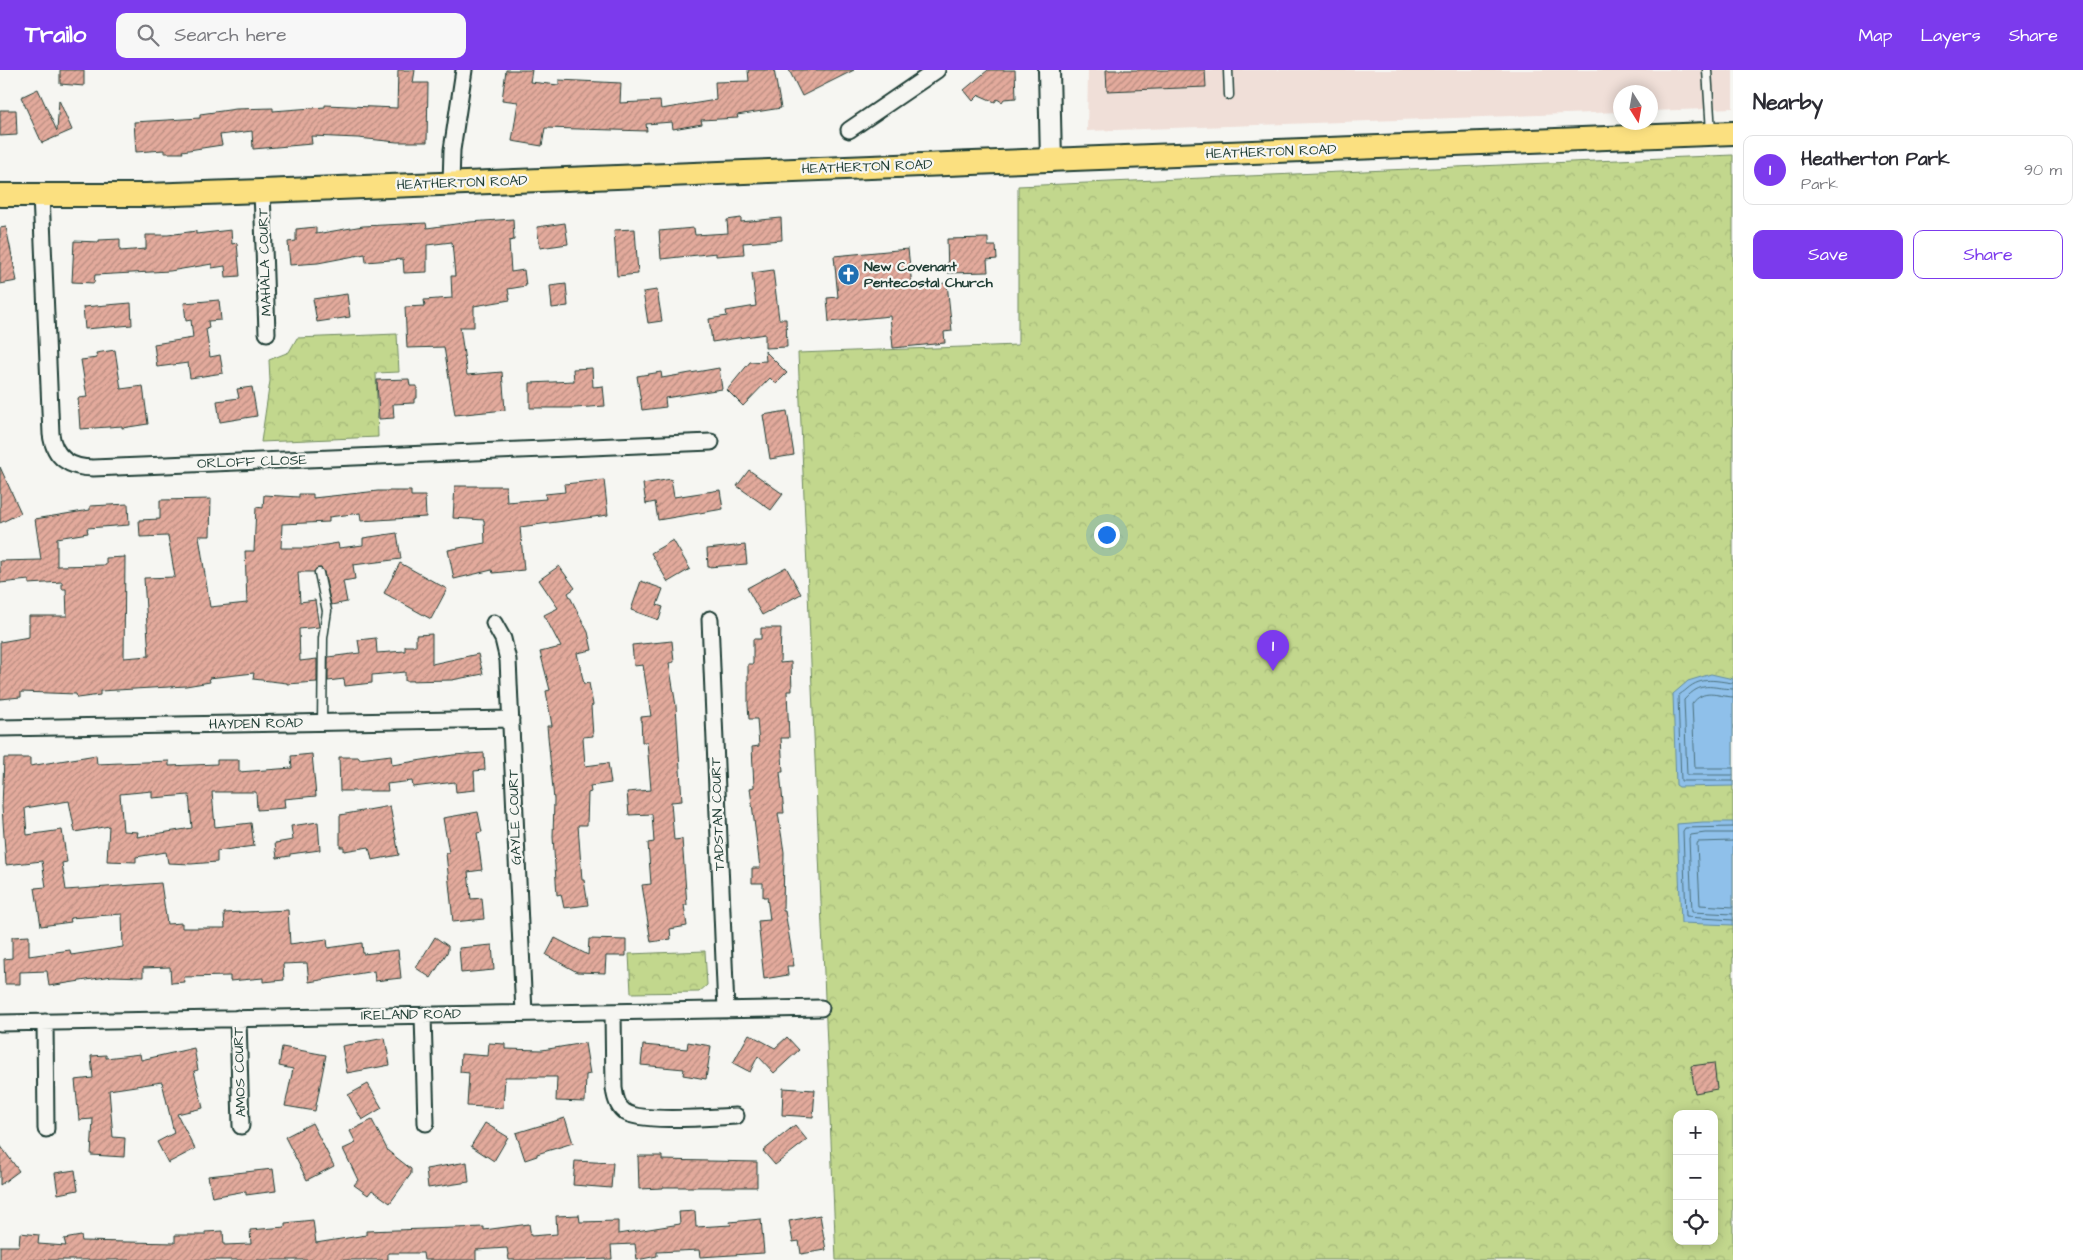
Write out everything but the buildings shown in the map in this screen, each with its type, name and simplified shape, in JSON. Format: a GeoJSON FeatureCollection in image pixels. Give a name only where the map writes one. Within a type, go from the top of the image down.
{"type":"FeatureCollection","features":[{"type":"Feature","properties":{"kind":"main road"},"geometry":{"type":"LineString","coordinates":[[1049,70],[1051,160]]}},
{"type":"Feature","properties":{"kind":"main road","name":"HEATHERTON ROAD"},"geometry":{"type":"LineString","coordinates":[[0,195],[146,195],[262,191],[853,166],[1733,133]]}},
{"type":"Feature","properties":{"kind":"street"},"geometry":{"type":"LineString","coordinates":[[451,184],[452,150],[464,70]]}},
{"type":"Feature","properties":{"kind":"street"},"geometry":{"type":"LineString","coordinates":[[849,130],[857,122],[890,104],[937,70]]}},
{"type":"Feature","properties":{"kind":"street","name":"MAHALA COURT"},"geometry":{"type":"LineString","coordinates":[[262,191],[268,333]]}},
{"type":"Feature","properties":{"kind":"street","name":"ORLOFF CLOSE"},"geometry":{"type":"LineString","coordinates":[[40,195],[51,434],[54,448],[58,454],[73,466],[93,468],[711,442]]}},
{"type":"Feature","properties":{"kind":"street","name":"TADSTAN COURT"},"geometry":{"type":"LineString","coordinates":[[710,619],[726,1010]]}},
{"type":"Feature","properties":{"kind":"street","name":"GAYLE COURT"},"geometry":{"type":"LineString","coordinates":[[494,624],[503,638],[508,660],[524,1013]]}},
{"type":"Feature","properties":{"kind":"street","name":"HAYDEN ROAD"},"geometry":{"type":"LineString","coordinates":[[0,728],[512,719]]}},
{"type":"Feature","properties":{"kind":"street","name":"IRELAND ROAD"},"geometry":{"type":"LineString","coordinates":[[0,1022],[821,1008]]}},
{"type":"Feature","properties":{"kind":"street"},"geometry":{"type":"LineString","coordinates":[[613,1012],[614,1088],[622,1110],[626,1113],[645,1118],[736,1116]]}},
{"type":"Feature","properties":{"kind":"street"},"geometry":{"type":"LineString","coordinates":[[423,1015],[426,1123]]}},
{"type":"Feature","properties":{"kind":"street","name":"AMOS COURT"},"geometry":{"type":"LineString","coordinates":[[238,1018],[241,1126]]}},
{"type":"Feature","properties":{"kind":"street"},"geometry":{"type":"LineString","coordinates":[[45,1022],[46,1129]]}},
{"type":"Feature","properties":{"kind":"lane"},"geometry":{"type":"LineString","coordinates":[[1228,70],[1229,95]]}},
{"type":"Feature","properties":{"kind":"lane"},"geometry":{"type":"LineString","coordinates":[[1707,70],[1711,134]]}},
{"type":"Feature","properties":{"kind":"lane"},"geometry":{"type":"LineString","coordinates":[[319,573],[327,611],[323,638],[322,722]]}},
{"type":"Feature","properties":{"kind":"shaded area"},"geometry":{"type":"Polygon","coordinates":[[[1088,70],[1733,70],[1733,108],[1658,111],[1658,85],[1613,85],[1613,112],[1087,131],[1088,70]]]}},
{"type":"Feature","properties":{"kind":"green space"},"geometry":{"type":"Polygon","coordinates":[[[1733,155],[1733,1260],[836,1260],[798,353],[1018,345],[1018,186],[1733,155]]]}},
{"type":"Feature","properties":{"kind":"green space"},"geometry":{"type":"Polygon","coordinates":[[[397,334],[399,372],[376,373],[378,437],[261,442],[270,381],[269,360],[289,352],[297,338],[397,334]]]}},
{"type":"Feature","properties":{"kind":"green space"},"geometry":{"type":"Polygon","coordinates":[[[705,951],[707,985],[699,992],[631,993],[629,954],[705,951]]]}},
{"type":"Feature","properties":{"kind":"water"},"geometry":{"type":"Polygon","coordinates":[[[1711,674],[1733,679],[1733,786],[1679,787],[1676,785],[1673,694],[1688,681],[1711,674]]]}},
{"type":"Feature","properties":{"kind":"water"},"geometry":{"type":"Polygon","coordinates":[[[1733,822],[1733,925],[1681,923],[1677,824],[1733,822]]]}},
{"type":"Feature","properties":{"kind":"place","name":"New Covenant Pentecostal Church"},"geometry":{"type":"Point","coordinates":[848,275]}},
{"type":"Feature","properties":{"kind":"place","name":"Heatherton Park"},"geometry":{"type":"Point","coordinates":[1273,671]}}]}
